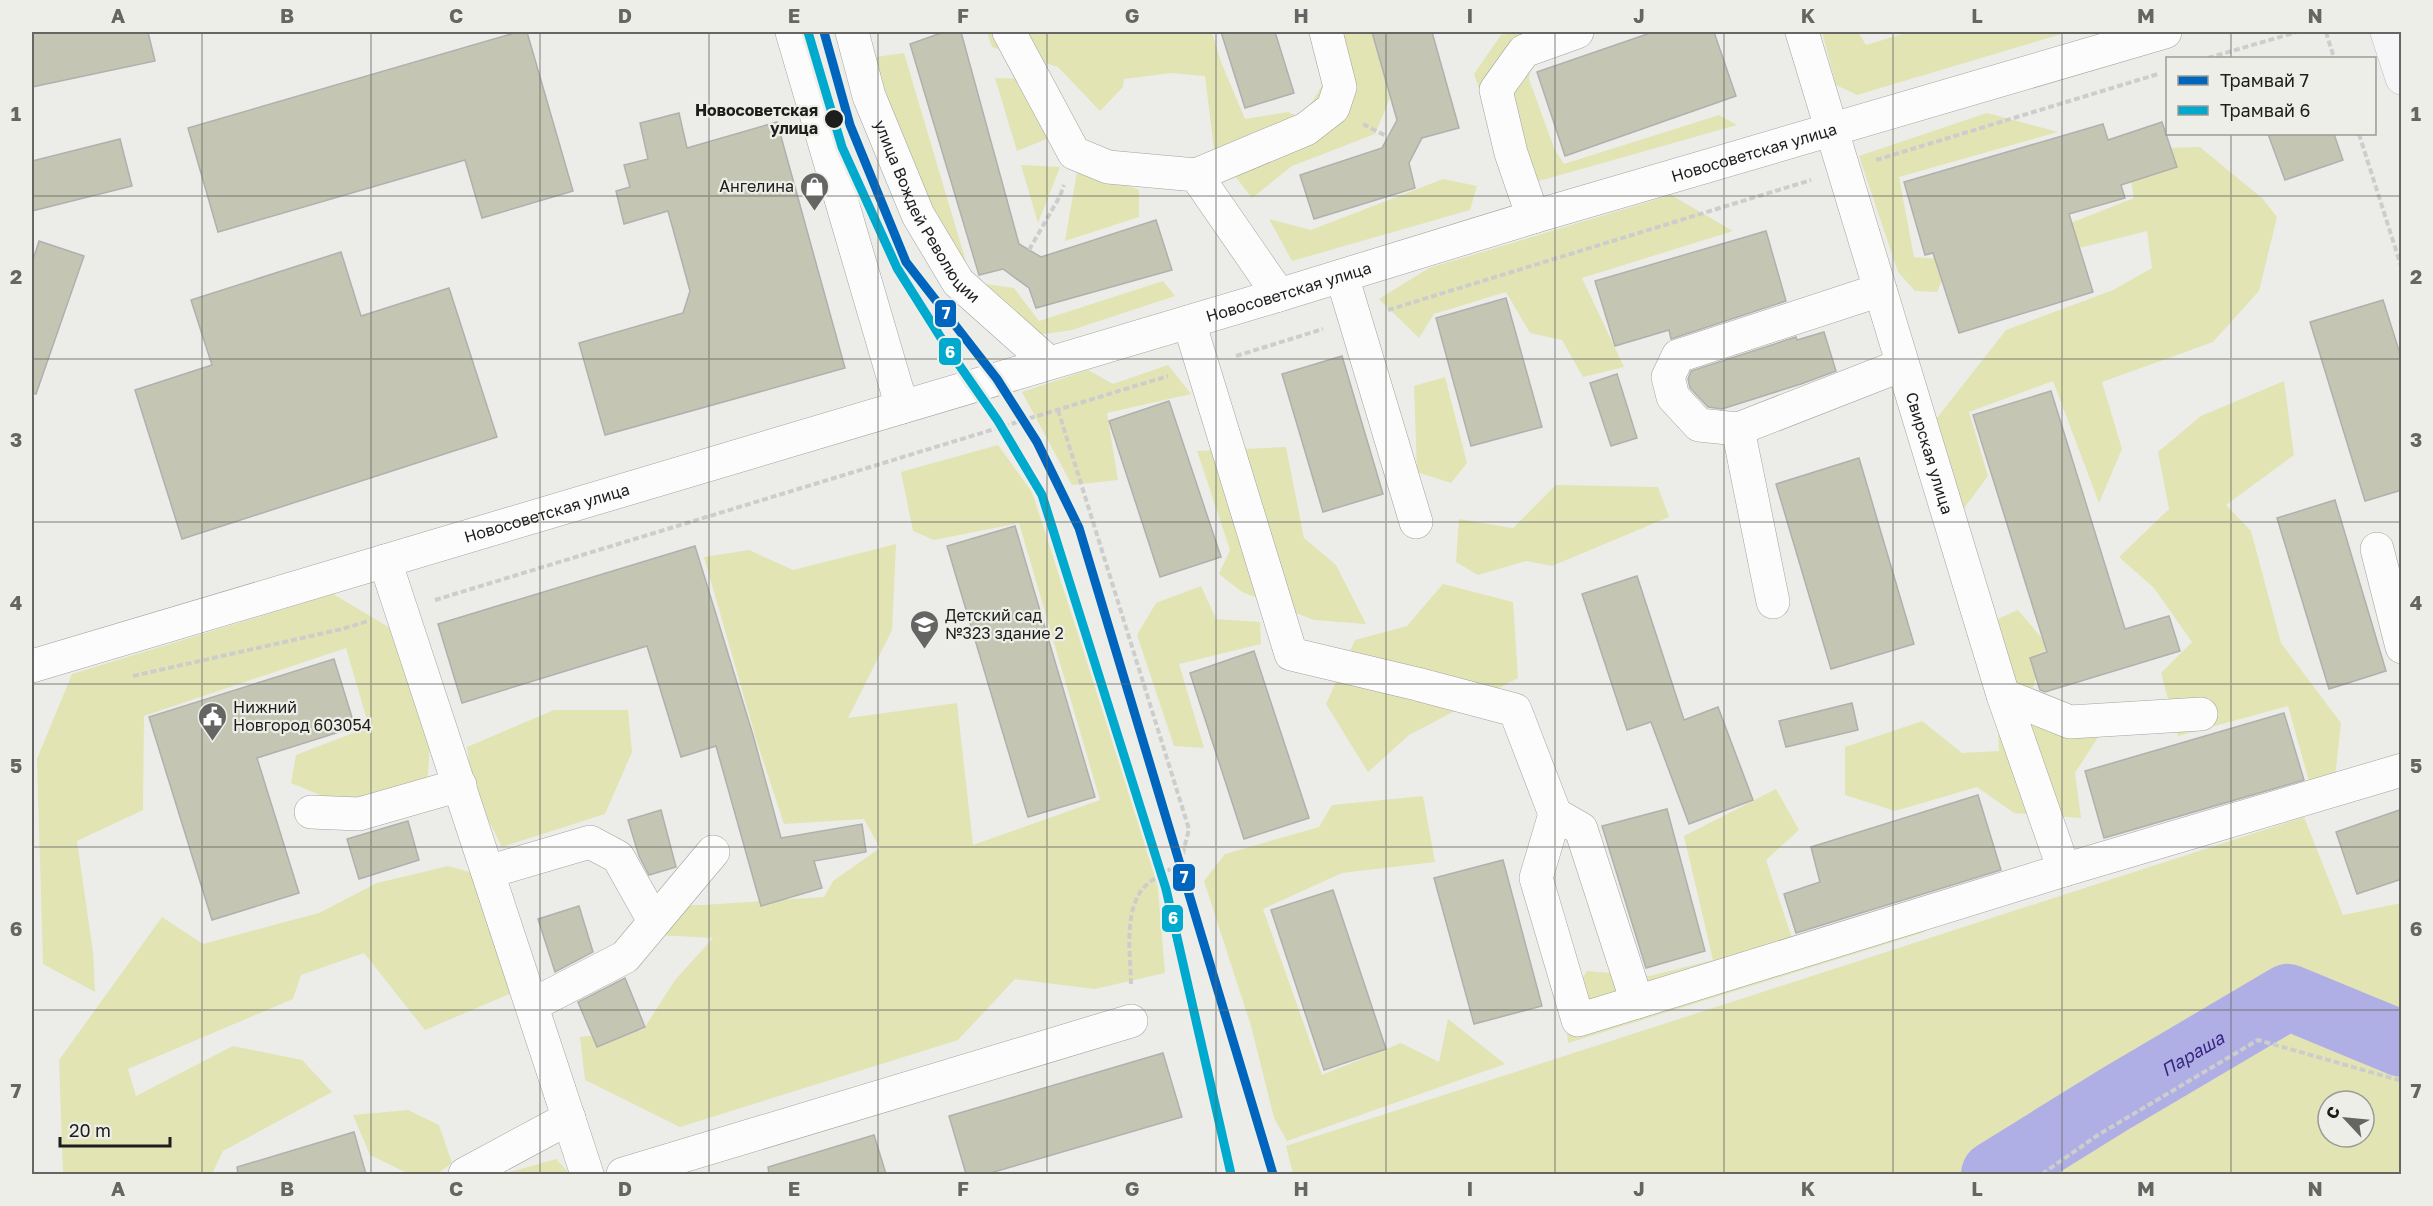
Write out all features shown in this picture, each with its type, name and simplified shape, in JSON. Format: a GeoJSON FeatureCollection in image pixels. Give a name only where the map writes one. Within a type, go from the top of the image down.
{"type":"FeatureCollection","features":[{"type":"Feature","properties":{"kind":"main road"},"geometry":{"type":"LineString","coordinates":[[2388,32],[2402,78]]}},
{"type":"Feature","properties":{"kind":"street"},"geometry":{"type":"LineString","coordinates":[[792,32],[902,407]]}},
{"type":"Feature","properties":{"kind":"street","name":"улица Вождей Революции"},"geometry":{"type":"LineString","coordinates":[[852,32],[869,96],[918,215],[958,282],[1049,363]]}},
{"type":"Feature","properties":{"kind":"street"},"geometry":{"type":"LineString","coordinates":[[1009,32],[1074,153],[1108,166],[1196,175],[1306,129],[1333,108],[1340,87],[1326,32]]}},
{"type":"Feature","properties":{"kind":"street"},"geometry":{"type":"LineString","coordinates":[[1533,216],[1511,153],[1496,90],[1524,51],[1577,32]]}},
{"type":"Feature","properties":{"kind":"street","name":"Свирская улица"},"geometry":{"type":"LineString","coordinates":[[1802,32],[2002,694],[2064,870]]}},
{"type":"Feature","properties":{"kind":"street","name":"Новосоветская улица"},"geometry":{"type":"LineString","coordinates":[[32,666],[1189,322],[1533,216],[1832,131],[2165,32]]}},
{"type":"Feature","properties":{"kind":"street"},"geometry":{"type":"LineString","coordinates":[[1196,175],[1279,295]]}},
{"type":"Feature","properties":{"kind":"street"},"geometry":{"type":"LineString","coordinates":[[1342,276],[1416,522]]}},
{"type":"Feature","properties":{"kind":"street"},"geometry":{"type":"LineString","coordinates":[[1880,290],[1678,356],[1668,377],[1673,397],[1699,425],[1738,429],[1902,365]]}},
{"type":"Feature","properties":{"kind":"street"},"geometry":{"type":"LineString","coordinates":[[1189,322],[1290,654],[1515,710],[1555,814],[1536,878],[1578,1020],[2064,870],[2402,770]]}},
{"type":"Feature","properties":{"kind":"street"},"geometry":{"type":"LineString","coordinates":[[1738,429],[1773,602]]}},
{"type":"Feature","properties":{"kind":"street"},"geometry":{"type":"LineString","coordinates":[[2377,549],[2402,648]]}},
{"type":"Feature","properties":{"kind":"street"},"geometry":{"type":"LineString","coordinates":[[385,561],[587,1174]]}},
{"type":"Feature","properties":{"kind":"street"},"geometry":{"type":"LineString","coordinates":[[2002,694],[2070,722],[2200,714]]}},
{"type":"Feature","properties":{"kind":"street"},"geometry":{"type":"LineString","coordinates":[[311,812],[359,814],[460,785]]}},
{"type":"Feature","properties":{"kind":"street"},"geometry":{"type":"LineString","coordinates":[[1555,814],[1581,829],[1637,1002]]}},
{"type":"Feature","properties":{"kind":"street"},"geometry":{"type":"LineString","coordinates":[[488,872],[590,842],[618,857],[654,921]]}},
{"type":"Feature","properties":{"kind":"street"},"geometry":{"type":"LineString","coordinates":[[532,1005],[625,957],[713,852]]}},
{"type":"Feature","properties":{"kind":"street"},"geometry":{"type":"LineString","coordinates":[[623,1174],[1131,1021]]}},
{"type":"Feature","properties":{"kind":"street"},"geometry":{"type":"LineString","coordinates":[[465,1174],[569,1118]]}},
{"type":"Feature","properties":{"kind":"path"},"geometry":{"type":"LineString","coordinates":[[2211,57],[2297,32]]}},
{"type":"Feature","properties":{"kind":"path"},"geometry":{"type":"LineString","coordinates":[[2326,32],[2334,57]]}},
{"type":"Feature","properties":{"kind":"path"},"geometry":{"type":"LineString","coordinates":[[129,677],[342,629],[2166,72]]}},
{"type":"Feature","properties":{"kind":"path"},"geometry":{"type":"LineString","coordinates":[[2359,135],[2402,269]]}},
{"type":"Feature","properties":{"kind":"path"},"geometry":{"type":"LineString","coordinates":[[1029,250],[1060,196],[1074,153]]}},
{"type":"Feature","properties":{"kind":"path"},"geometry":{"type":"LineString","coordinates":[[1058,410],[1189,829],[1180,864],[1161,875],[1139,893],[1131,919],[1131,1021]]}},
{"type":"Feature","properties":{"kind":"path"},"geometry":{"type":"LineString","coordinates":[[2042,1174],[2098,1135],[2259,1040],[2402,1081]]}},
{"type":"Feature","properties":{"kind":"green space"},"geometry":{"type":"Polygon","coordinates":[[[987,32],[1212,32],[1221,62],[1245,119],[1288,112],[1302,118],[1323,84],[1319,32],[1372,32],[1390,98],[1375,134],[1292,166],[1252,198],[1214,149],[1205,76],[1171,73],[1124,79],[1123,87],[1100,111],[1058,67],[992,47],[987,32]]]}},
{"type":"Feature","properties":{"kind":"green space"},"geometry":{"type":"Polygon","coordinates":[[[1533,32],[1529,79],[1554,148],[1564,164],[1719,115],[1737,125],[1532,183],[1503,156],[1474,74],[1501,35],[1533,32]]]}},
{"type":"Feature","properties":{"kind":"green space"},"geometry":{"type":"Polygon","coordinates":[[[1822,32],[1858,32],[1866,45],[1909,32],[2068,32],[1857,95],[1836,85],[1822,32]]]}},
{"type":"Feature","properties":{"kind":"green space"},"geometry":{"type":"Polygon","coordinates":[[[904,53],[972,282],[1014,288],[1039,321],[1163,281],[1175,296],[1072,330],[1004,340],[958,301],[869,58],[904,53]]]}},
{"type":"Feature","properties":{"kind":"green space"},"geometry":{"type":"Polygon","coordinates":[[[995,78],[1025,79],[1064,132],[1017,151],[995,78]]]}},
{"type":"Feature","properties":{"kind":"green space"},"geometry":{"type":"Polygon","coordinates":[[[1987,113],[2058,132],[1899,177],[1914,257],[1941,259],[1945,273],[1937,292],[1915,291],[1898,272],[1859,156],[1987,113]]]}},
{"type":"Feature","properties":{"kind":"green space"},"geometry":{"type":"Polygon","coordinates":[[[2200,147],[2263,199],[2277,217],[2259,291],[2213,342],[2102,382],[2122,449],[2099,503],[2053,381],[1969,412],[1988,476],[1959,515],[1933,423],[2006,330],[2113,290],[2152,268],[2147,231],[2039,258],[2035,237],[2134,198],[2125,149],[2200,147]]]}},
{"type":"Feature","properties":{"kind":"green space"},"geometry":{"type":"Polygon","coordinates":[[[1021,165],[1060,167],[1038,223],[1021,165]]]}},
{"type":"Feature","properties":{"kind":"green space"},"geometry":{"type":"Polygon","coordinates":[[[1078,166],[1139,190],[1139,217],[1065,241],[1078,166]]]}},
{"type":"Feature","properties":{"kind":"green space"},"geometry":{"type":"Polygon","coordinates":[[[1443,179],[1477,186],[1470,210],[1292,261],[1269,219],[1311,230],[1443,179]]]}},
{"type":"Feature","properties":{"kind":"green space"},"geometry":{"type":"Polygon","coordinates":[[[1671,195],[1733,231],[1582,278],[1624,367],[1583,377],[1562,340],[1530,333],[1506,292],[1434,314],[1419,338],[1379,299],[1429,268],[1671,195]]]}},
{"type":"Feature","properties":{"kind":"green space"},"geometry":{"type":"Polygon","coordinates":[[[1168,365],[1191,394],[1107,413],[1118,480],[1072,485],[1022,392],[1088,370],[1113,384],[1168,365]]]}},
{"type":"Feature","properties":{"kind":"green space"},"geometry":{"type":"Polygon","coordinates":[[[1445,377],[1467,463],[1451,483],[1417,472],[1414,386],[1445,377]]]}},
{"type":"Feature","properties":{"kind":"green space"},"geometry":{"type":"Polygon","coordinates":[[[2284,381],[2294,455],[2226,505],[2251,531],[2281,643],[2341,723],[2332,806],[2309,781],[2288,706],[2178,736],[2161,673],[2192,642],[2154,588],[2119,557],[2169,509],[2158,452],[2201,416],[2284,381]]]}},
{"type":"Feature","properties":{"kind":"green space"},"geometry":{"type":"Polygon","coordinates":[[[998,445],[1032,492],[1157,878],[1165,973],[1095,989],[1015,979],[958,1040],[680,1127],[585,1080],[580,1037],[643,1030],[675,980],[713,938],[638,934],[634,905],[703,905],[824,897],[833,881],[880,848],[864,819],[784,824],[756,739],[704,557],[749,550],[793,570],[896,544],[892,630],[848,718],[957,703],[973,845],[1100,800],[1019,523],[934,540],[913,531],[901,472],[998,445]]]}},
{"type":"Feature","properties":{"kind":"green space"},"geometry":{"type":"Polygon","coordinates":[[[1286,447],[1304,538],[1336,565],[1366,624],[1314,620],[1242,592],[1219,574],[1230,550],[1197,451],[1286,447]]]}},
{"type":"Feature","properties":{"kind":"green space"},"geometry":{"type":"Polygon","coordinates":[[[1556,485],[1658,487],[1669,517],[1552,566],[1526,561],[1478,575],[1456,562],[1459,519],[1513,528],[1556,485]]]}},
{"type":"Feature","properties":{"kind":"green space"},"geometry":{"type":"Polygon","coordinates":[[[1443,584],[1513,602],[1518,678],[1409,735],[1368,772],[1326,704],[1355,640],[1407,626],[1443,584]]]}},
{"type":"Feature","properties":{"kind":"green space"},"geometry":{"type":"Polygon","coordinates":[[[1201,586],[1216,619],[1260,622],[1261,644],[1179,664],[1204,748],[1174,746],[1137,635],[1156,603],[1201,586]]]}},
{"type":"Feature","properties":{"kind":"green space"},"geometry":{"type":"Polygon","coordinates":[[[333,594],[397,632],[430,744],[427,787],[349,807],[291,783],[296,755],[369,727],[346,648],[144,716],[143,810],[77,841],[93,952],[95,992],[43,964],[37,759],[72,674],[333,594]]]}},
{"type":"Feature","properties":{"kind":"green space"},"geometry":{"type":"Polygon","coordinates":[[[2018,610],[2047,644],[2031,693],[2100,734],[2075,773],[2081,818],[2014,813],[1977,787],[1895,811],[1845,795],[1845,747],[1922,721],[1962,753],[1999,751],[1993,621],[2018,610]]]}},
{"type":"Feature","properties":{"kind":"green space"},"geometry":{"type":"Polygon","coordinates":[[[554,710],[628,710],[632,752],[605,814],[502,847],[473,790],[467,747],[554,710]]]}},
{"type":"Feature","properties":{"kind":"green space"},"geometry":{"type":"Polygon","coordinates":[[[1776,789],[1799,830],[1766,860],[1794,944],[1902,913],[1925,932],[1568,1043],[1564,1007],[1587,971],[1650,976],[1713,960],[1684,836],[1776,789]]]}},
{"type":"Feature","properties":{"kind":"green space"},"geometry":{"type":"Polygon","coordinates":[[[1423,796],[1435,862],[1342,873],[1263,909],[1322,1075],[1401,1043],[1439,1062],[1448,1019],[1505,1064],[1287,1141],[1274,1118],[1251,1026],[1204,881],[1225,854],[1319,827],[1332,805],[1423,796]]]}},
{"type":"Feature","properties":{"kind":"green space"},"geometry":{"type":"Polygon","coordinates":[[[2304,817],[2343,915],[2401,903],[2401,1039],[2287,991],[1990,1174],[1293,1174],[1286,1146],[2304,817]]]}},
{"type":"Feature","properties":{"kind":"green space"},"geometry":{"type":"Polygon","coordinates":[[[448,866],[473,873],[514,992],[425,1030],[364,953],[301,975],[293,999],[128,1069],[136,1096],[233,1046],[302,1060],[332,1092],[223,1151],[212,1174],[63,1174],[59,1060],[162,917],[203,944],[319,913],[377,883],[448,866]]]}},
{"type":"Feature","properties":{"kind":"green space"},"geometry":{"type":"Polygon","coordinates":[[[2289,1001],[2401,1049],[2401,1174],[2010,1174],[2289,1001]]]}},
{"type":"Feature","properties":{"kind":"green space"},"geometry":{"type":"Polygon","coordinates":[[[408,1110],[439,1125],[452,1163],[437,1174],[409,1174],[370,1155],[353,1115],[408,1110]]]}},
{"type":"Feature","properties":{"kind":"green space"},"geometry":{"type":"Polygon","coordinates":[[[556,1159],[570,1174],[510,1174],[510,1172],[556,1159]]]}},
{"type":"Feature","properties":{"kind":"building"},"geometry":{"type":"Polygon","coordinates":[[[32,32],[148,32],[155,61],[32,87],[32,32]]]}},
{"type":"Feature","properties":{"kind":"building"},"geometry":{"type":"Polygon","coordinates":[[[518,32],[527,32],[573,191],[482,218],[465,160],[218,232],[188,128],[518,32]]]}},
{"type":"Feature","properties":{"kind":"building"},"geometry":{"type":"Polygon","coordinates":[[[944,32],[961,32],[1019,244],[1041,257],[1156,220],[1172,270],[1036,308],[1029,288],[1003,269],[979,275],[910,44],[944,32]]]}},
{"type":"Feature","properties":{"kind":"building"},"geometry":{"type":"Polygon","coordinates":[[[1221,32],[1275,32],[1294,93],[1245,108],[1221,32]]]}},
{"type":"Feature","properties":{"kind":"building"},"geometry":{"type":"Polygon","coordinates":[[[1372,32],[1432,32],[1459,128],[1422,138],[1409,163],[1415,188],[1314,219],[1300,175],[1382,148],[1397,120],[1372,32]]]}},
{"type":"Feature","properties":{"kind":"building"},"geometry":{"type":"Polygon","coordinates":[[[1653,32],[1714,32],[1736,96],[1565,156],[1537,72],[1653,32]]]}},
{"type":"Feature","properties":{"kind":"building"},"geometry":{"type":"Polygon","coordinates":[[[679,113],[687,148],[777,122],[845,368],[605,435],[579,343],[683,313],[690,291],[668,211],[624,224],[616,191],[630,187],[624,165],[648,159],[640,123],[679,113]]]}},
{"type":"Feature","properties":{"kind":"building"},"geometry":{"type":"Polygon","coordinates":[[[2162,122],[2177,167],[2121,185],[2125,198],[2069,214],[2093,292],[1959,333],[1933,253],[1925,255],[1904,182],[2103,124],[2108,140],[2162,122]]]}},
{"type":"Feature","properties":{"kind":"building"},"geometry":{"type":"Polygon","coordinates":[[[2268,135],[2334,135],[2343,160],[2285,180],[2268,135]]]}},
{"type":"Feature","properties":{"kind":"building"},"geometry":{"type":"Polygon","coordinates":[[[120,139],[132,186],[32,211],[32,161],[120,139]]]}},
{"type":"Feature","properties":{"kind":"building"},"geometry":{"type":"Polygon","coordinates":[[[1766,231],[1786,301],[1671,339],[1669,330],[1615,346],[1595,281],[1766,231]]]}},
{"type":"Feature","properties":{"kind":"building"},"geometry":{"type":"Polygon","coordinates":[[[39,241],[84,256],[36,394],[32,393],[32,263],[39,241]]]}},
{"type":"Feature","properties":{"kind":"building"},"geometry":{"type":"Polygon","coordinates":[[[341,252],[361,316],[449,288],[497,437],[182,539],[135,390],[212,365],[191,300],[341,252]]]}},
{"type":"Feature","properties":{"kind":"building"},"geometry":{"type":"Polygon","coordinates":[[[1506,298],[1542,427],[1471,446],[1436,318],[1506,298]]]}},
{"type":"Feature","properties":{"kind":"building"},"geometry":{"type":"Polygon","coordinates":[[[2383,300],[2402,360],[2402,490],[2365,501],[2310,322],[2383,300]]]}},
{"type":"Feature","properties":{"kind":"building"},"geometry":{"type":"Polygon","coordinates":[[[1824,332],[1836,371],[1722,409],[1708,407],[1690,388],[1688,379],[1691,371],[1796,337],[1797,340],[1824,332]]]}},
{"type":"Feature","properties":{"kind":"building"},"geometry":{"type":"Polygon","coordinates":[[[1342,356],[1383,494],[1323,512],[1282,374],[1342,356]]]}},
{"type":"Feature","properties":{"kind":"building"},"geometry":{"type":"Polygon","coordinates":[[[1617,374],[1637,438],[1611,446],[1590,383],[1617,374]]]}},
{"type":"Feature","properties":{"kind":"building"},"geometry":{"type":"Polygon","coordinates":[[[2051,391],[2125,629],[2169,616],[2180,651],[2045,692],[2040,690],[2030,658],[2047,652],[1973,415],[2051,391]]]}},
{"type":"Feature","properties":{"kind":"building"},"geometry":{"type":"Polygon","coordinates":[[[1169,401],[1221,557],[1160,577],[1109,421],[1169,401]]]}},
{"type":"Feature","properties":{"kind":"building"},"geometry":{"type":"Polygon","coordinates":[[[1859,458],[1914,644],[1831,669],[1776,484],[1859,458]]]}},
{"type":"Feature","properties":{"kind":"building"},"geometry":{"type":"Polygon","coordinates":[[[2335,500],[2386,671],[2329,689],[2277,518],[2335,500]]]}},
{"type":"Feature","properties":{"kind":"building"},"geometry":{"type":"Polygon","coordinates":[[[1015,526],[1095,797],[1028,817],[947,546],[1015,526]]]}},
{"type":"Feature","properties":{"kind":"building"},"geometry":{"type":"Polygon","coordinates":[[[695,546],[753,735],[781,838],[862,824],[866,852],[814,861],[822,888],[761,906],[716,746],[681,757],[647,646],[462,703],[438,624],[695,546]]]}},
{"type":"Feature","properties":{"kind":"building"},"geometry":{"type":"Polygon","coordinates":[[[1637,576],[1684,720],[1718,707],[1753,800],[1689,824],[1651,722],[1627,730],[1582,594],[1637,576]]]}},
{"type":"Feature","properties":{"kind":"building"},"geometry":{"type":"Polygon","coordinates":[[[1254,651],[1309,818],[1244,839],[1190,673],[1254,651]]]}},
{"type":"Feature","properties":{"kind":"building"},"geometry":{"type":"Polygon","coordinates":[[[334,659],[355,727],[257,758],[299,893],[212,920],[149,717],[334,659]]]}},
{"type":"Feature","properties":{"kind":"building"},"geometry":{"type":"Polygon","coordinates":[[[1852,703],[1858,730],[1786,747],[1779,721],[1852,703]]]}},
{"type":"Feature","properties":{"kind":"building"},"geometry":{"type":"Polygon","coordinates":[[[2284,713],[2304,780],[2104,838],[2085,771],[2284,713]]]}},
{"type":"Feature","properties":{"kind":"building"},"geometry":{"type":"Polygon","coordinates":[[[1978,795],[2001,870],[1796,933],[1784,894],[1820,882],[1811,847],[1978,795]]]}},
{"type":"Feature","properties":{"kind":"building"},"geometry":{"type":"Polygon","coordinates":[[[1667,809],[1705,951],[1646,968],[1602,826],[1667,809]]]}},
{"type":"Feature","properties":{"kind":"building"},"geometry":{"type":"Polygon","coordinates":[[[2402,809],[2402,879],[2357,894],[2336,832],[2402,809]]]}},
{"type":"Feature","properties":{"kind":"building"},"geometry":{"type":"Polygon","coordinates":[[[661,810],[676,867],[649,875],[639,856],[628,820],[661,810]]]}},
{"type":"Feature","properties":{"kind":"building"},"geometry":{"type":"Polygon","coordinates":[[[408,821],[419,860],[359,879],[347,839],[408,821]]]}},
{"type":"Feature","properties":{"kind":"building"},"geometry":{"type":"Polygon","coordinates":[[[1503,860],[1542,1006],[1474,1024],[1434,878],[1503,860]]]}},
{"type":"Feature","properties":{"kind":"building"},"geometry":{"type":"Polygon","coordinates":[[[1333,890],[1386,1049],[1324,1070],[1271,910],[1333,890]]]}},
{"type":"Feature","properties":{"kind":"building"},"geometry":{"type":"Polygon","coordinates":[[[579,906],[593,952],[555,972],[538,919],[579,906]]]}},
{"type":"Feature","properties":{"kind":"building"},"geometry":{"type":"Polygon","coordinates":[[[625,978],[645,1027],[597,1047],[578,1002],[625,978]]]}},
{"type":"Feature","properties":{"kind":"building"},"geometry":{"type":"Polygon","coordinates":[[[1163,1053],[1182,1117],[987,1174],[966,1174],[949,1116],[1163,1053]]]}},
{"type":"Feature","properties":{"kind":"building"},"geometry":{"type":"Polygon","coordinates":[[[354,1132],[366,1174],[238,1174],[237,1167],[354,1132]]]}},
{"type":"Feature","properties":{"kind":"building"},"geometry":{"type":"Polygon","coordinates":[[[874,1135],[886,1174],[769,1174],[768,1167],[874,1135]]]}},
{"type":"Feature","properties":{"kind":"waterway","name":"Параша"},"geometry":{"type":"LineString","coordinates":[[1994,1174],[2115,1099],[2288,997],[2402,1044]]}},
{"type":"Feature","properties":{"kind":"tram line","name":"6"},"geometry":{"type":"LineString","coordinates":[[808,32],[842,147],[897,268],[948,349],[998,421],[1042,495],[1166,889],[1231,1174]]}},
{"type":"Feature","properties":{"kind":"tram line","name":"7"},"geometry":{"type":"LineString","coordinates":[[824,32],[850,125],[906,262],[997,379],[1037,442],[1079,528],[1273,1174]]}},
{"type":"Feature","properties":{"kind":"place","name":"Новосоветская улица"},"geometry":{"type":"Point","coordinates":[834,119]}},
{"type":"Feature","properties":{"kind":"place","name":"Ангелина"},"geometry":{"type":"Point","coordinates":[815,212]}},
{"type":"Feature","properties":{"kind":"place","name":"Детский сад №323 здание 2"},"geometry":{"type":"Point","coordinates":[924,650]}},
{"type":"Feature","properties":{"kind":"place","name":"Нижний Новгород 603054"},"geometry":{"type":"Point","coordinates":[212,742]}}]}
